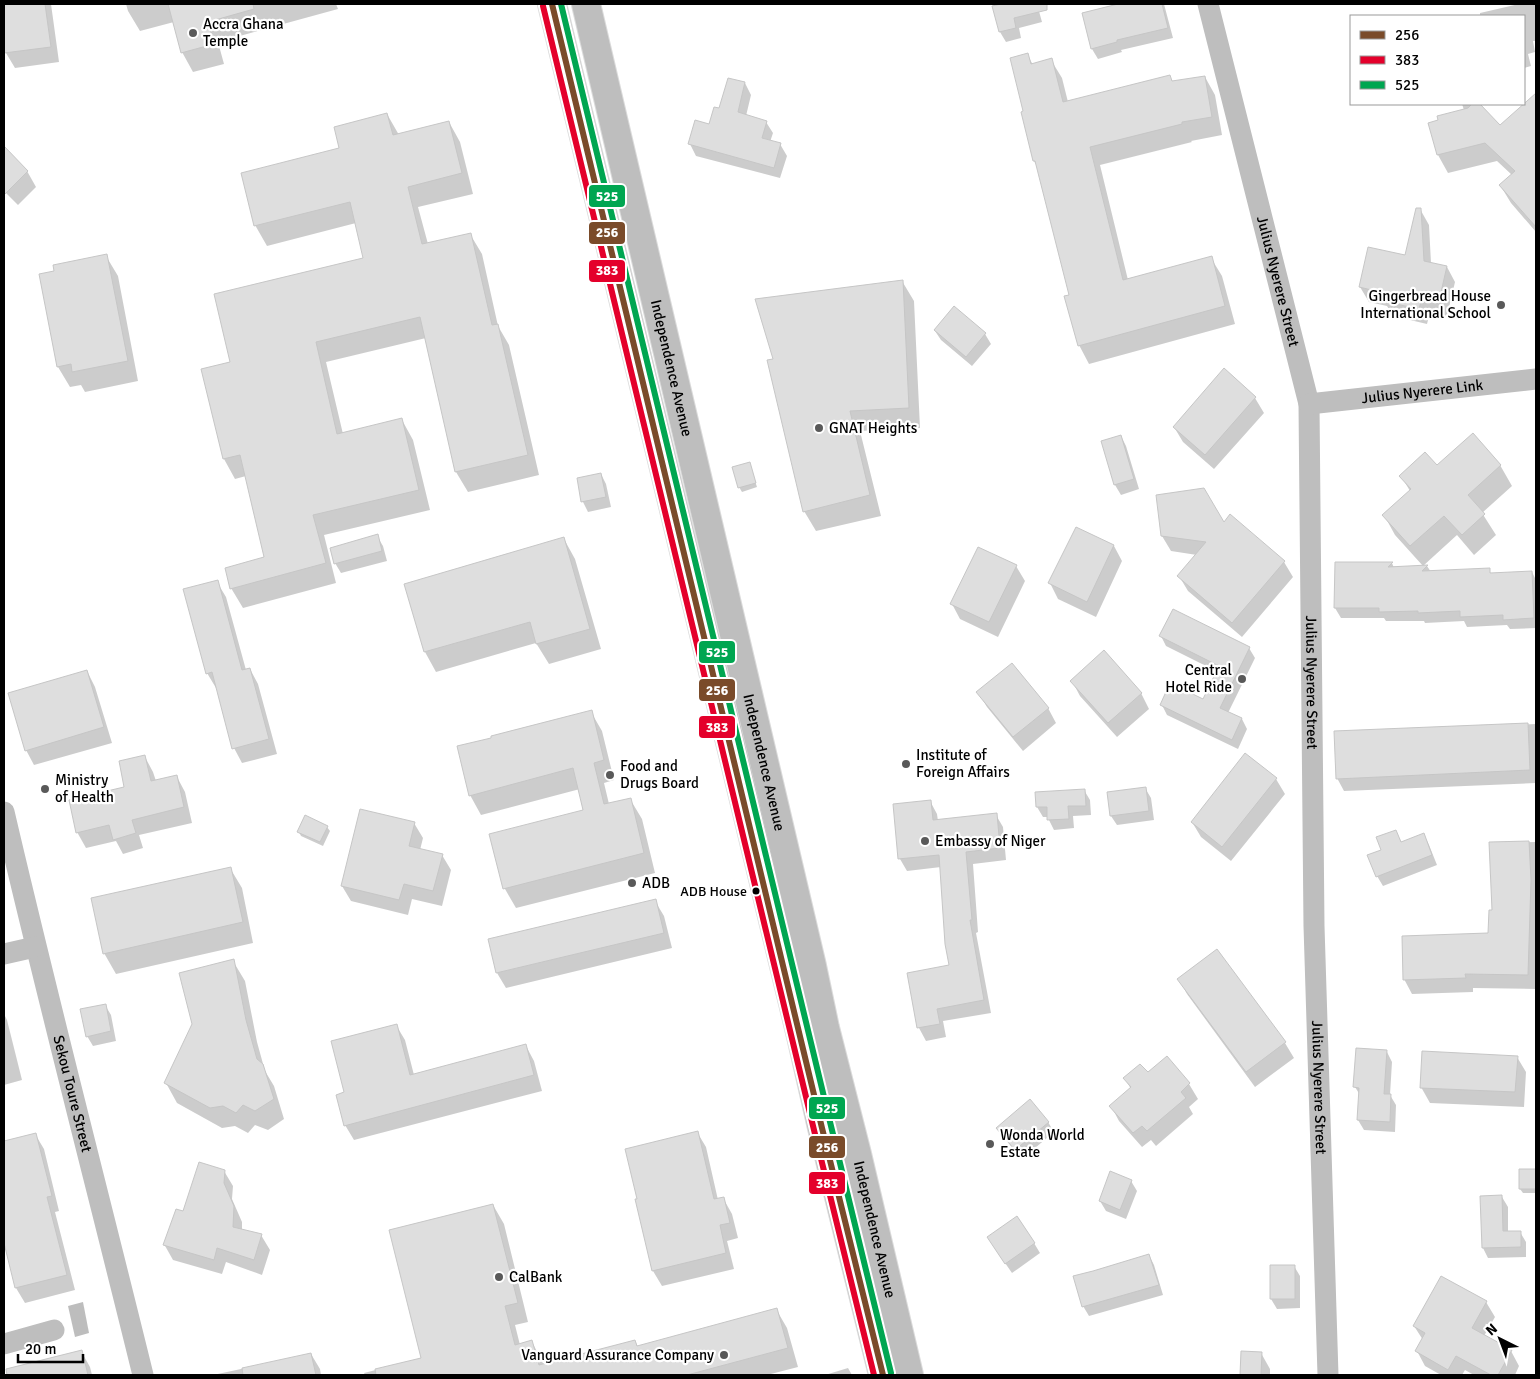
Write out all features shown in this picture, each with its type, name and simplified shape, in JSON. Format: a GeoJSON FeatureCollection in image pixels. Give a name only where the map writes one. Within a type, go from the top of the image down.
{"type":"FeatureCollection","features":[{"type":"Feature","properties":{"kind":"main road","name":"Independence Avenue"},"geometry":{"type":"LineString","coordinates":[[552,4],[883,1375]]}},
{"type":"Feature","properties":{"kind":"main road","name":"Independence Avenue"},"geometry":{"type":"LineString","coordinates":[[586,4],[808,946],[825,1028],[909,1375]]}},
{"type":"Feature","properties":{"kind":"street","name":"Julius Nyerere Street"},"geometry":{"type":"LineString","coordinates":[[1208,4],[1309,404],[1314,926],[1328,1375]]}},
{"type":"Feature","properties":{"kind":"street","name":"Julius Nyerere Link"},"geometry":{"type":"LineString","coordinates":[[1309,404],[1536,379]]}},
{"type":"Feature","properties":{"kind":"street","name":"Sekou Toure Street"},"geometry":{"type":"LineString","coordinates":[[4,812],[35,947],[143,1375]]}},
{"type":"Feature","properties":{"kind":"street"},"geometry":{"type":"LineString","coordinates":[[4,954],[35,947]]}},
{"type":"Feature","properties":{"kind":"street"},"geometry":{"type":"LineString","coordinates":[[4,1344],[54,1330]]}},
{"type":"Feature","properties":{"kind":"shaded area"},"geometry":{"type":"Polygon","coordinates":[[[83,1302],[89,1333],[75,1337],[68,1306],[83,1302]]]}},
{"type":"Feature","properties":{"kind":"building"},"geometry":{"type":"Polygon","coordinates":[[[4,4],[45,4],[51,47],[4,53],[4,4]]]}},
{"type":"Feature","properties":{"kind":"building","name":"Accra Ghana Temple"},"geometry":{"type":"Polygon","coordinates":[[[168,4],[253,4],[254,9],[208,22],[214,44],[181,53],[168,4]]]}},
{"type":"Feature","properties":{"kind":"building"},"geometry":{"type":"Polygon","coordinates":[[[1001,4],[1047,4],[1047,10],[1014,18],[1016,28],[999,32],[992,6],[1001,4]]]}},
{"type":"Feature","properties":{"kind":"building"},"geometry":{"type":"Polygon","coordinates":[[[1118,4],[1162,4],[1168,28],[1117,40],[1117,42],[1091,49],[1082,13],[1118,4]]]}},
{"type":"Feature","properties":{"kind":"building"},"geometry":{"type":"Polygon","coordinates":[[[1028,53],[1031,64],[1052,58],[1063,102],[1170,75],[1172,81],[1205,76],[1212,117],[1182,122],[1182,124],[1090,147],[1123,280],[1212,256],[1225,306],[1078,346],[1064,296],[1069,295],[1035,161],[1033,161],[1010,58],[1028,53]]]}},
{"type":"Feature","properties":{"kind":"building"},"geometry":{"type":"Polygon","coordinates":[[[728,78],[745,82],[738,112],[767,121],[762,138],[781,143],[774,168],[688,144],[695,120],[709,124],[714,107],[719,108],[728,78]]]}},
{"type":"Feature","properties":{"kind":"building"},"geometry":{"type":"Polygon","coordinates":[[[1536,93],[1536,227],[1499,185],[1515,171],[1485,143],[1437,155],[1428,123],[1438,120],[1437,116],[1468,108],[1471,105],[1481,105],[1500,125],[1522,105],[1525,105],[1525,103],[1536,93]]]}},
{"type":"Feature","properties":{"kind":"building"},"geometry":{"type":"Polygon","coordinates":[[[387,113],[393,135],[449,121],[462,173],[408,187],[422,244],[471,233],[492,325],[498,324],[528,455],[455,472],[420,317],[316,342],[337,434],[402,418],[419,490],[313,515],[326,563],[230,589],[225,568],[264,557],[240,455],[223,459],[201,369],[230,362],[214,294],[363,258],[350,202],[254,226],[241,173],[339,148],[334,127],[387,113]]]}},
{"type":"Feature","properties":{"kind":"building"},"geometry":{"type":"Polygon","coordinates":[[[4,146],[28,171],[4,195],[4,146]]]}},
{"type":"Feature","properties":{"kind":"building"},"geometry":{"type":"Polygon","coordinates":[[[1416,208],[1421,208],[1424,261],[1447,266],[1439,301],[1422,298],[1419,309],[1382,301],[1384,293],[1359,287],[1368,247],[1405,255],[1416,208]]]}},
{"type":"Feature","properties":{"kind":"building"},"geometry":{"type":"Polygon","coordinates":[[[107,254],[128,361],[72,372],[71,364],[57,367],[39,274],[54,271],[53,265],[107,254]]]}},
{"type":"Feature","properties":{"kind":"building"},"geometry":{"type":"Polygon","coordinates":[[[903,280],[909,408],[850,411],[870,495],[803,512],[767,360],[773,359],[755,299],[903,280]]]}},
{"type":"Feature","properties":{"kind":"building"},"geometry":{"type":"Polygon","coordinates":[[[954,306],[986,333],[966,357],[934,330],[954,306]]]}},
{"type":"Feature","properties":{"kind":"building"},"geometry":{"type":"Polygon","coordinates":[[[1224,368],[1256,397],[1205,455],[1173,427],[1224,368]]]}},
{"type":"Feature","properties":{"kind":"building"},"geometry":{"type":"Polygon","coordinates":[[[1473,433],[1501,465],[1468,495],[1485,514],[1462,535],[1444,516],[1410,546],[1382,515],[1411,489],[1399,476],[1425,452],[1437,465],[1473,433]]]}},
{"type":"Feature","properties":{"kind":"building"},"geometry":{"type":"Polygon","coordinates":[[[1121,435],[1134,479],[1114,485],[1101,441],[1121,435]]]}},
{"type":"Feature","properties":{"kind":"building"},"geometry":{"type":"Polygon","coordinates":[[[750,462],[756,483],[738,488],[732,467],[750,462]]]}},
{"type":"Feature","properties":{"kind":"building"},"geometry":{"type":"Polygon","coordinates":[[[601,473],[606,497],[581,502],[577,478],[601,473]]]}},
{"type":"Feature","properties":{"kind":"building"},"geometry":{"type":"Polygon","coordinates":[[[1204,488],[1224,522],[1230,514],[1285,561],[1232,623],[1177,576],[1206,542],[1161,536],[1156,495],[1204,488]]]}},
{"type":"Feature","properties":{"kind":"building"},"geometry":{"type":"Polygon","coordinates":[[[1076,527],[1114,545],[1087,602],[1048,583],[1076,527]]]}},
{"type":"Feature","properties":{"kind":"building"},"geometry":{"type":"Polygon","coordinates":[[[378,534],[382,551],[334,564],[330,548],[378,534]]]}},
{"type":"Feature","properties":{"kind":"building"},"geometry":{"type":"Polygon","coordinates":[[[564,537],[590,629],[536,644],[530,622],[424,652],[404,584],[564,537]]]}},
{"type":"Feature","properties":{"kind":"building"},"geometry":{"type":"Polygon","coordinates":[[[978,547],[1017,565],[989,622],[950,604],[978,547]]]}},
{"type":"Feature","properties":{"kind":"building"},"geometry":{"type":"Polygon","coordinates":[[[1335,562],[1393,562],[1388,567],[1428,565],[1422,571],[1490,568],[1490,573],[1532,571],[1534,618],[1503,620],[1503,615],[1460,617],[1460,611],[1418,613],[1418,611],[1379,612],[1379,608],[1334,608],[1335,562]]]}},
{"type":"Feature","properties":{"kind":"building"},"geometry":{"type":"Polygon","coordinates":[[[218,580],[242,670],[250,668],[269,739],[232,749],[212,672],[206,674],[183,589],[218,580]]]}},
{"type":"Feature","properties":{"kind":"building"},"geometry":{"type":"Polygon","coordinates":[[[1173,609],[1250,647],[1220,708],[1242,718],[1232,740],[1160,705],[1170,683],[1203,699],[1219,666],[1159,636],[1173,609]]]}},
{"type":"Feature","properties":{"kind":"building"},"geometry":{"type":"Polygon","coordinates":[[[1104,650],[1142,693],[1108,723],[1070,681],[1104,650]]]}},
{"type":"Feature","properties":{"kind":"building"},"geometry":{"type":"Polygon","coordinates":[[[1012,663],[1049,708],[1013,737],[976,692],[1012,663]]]}},
{"type":"Feature","properties":{"kind":"building"},"geometry":{"type":"Polygon","coordinates":[[[87,670],[104,727],[25,751],[8,693],[87,670]]]}},
{"type":"Feature","properties":{"kind":"building"},"geometry":{"type":"Polygon","coordinates":[[[592,710],[604,760],[594,763],[604,804],[631,798],[644,853],[503,889],[489,834],[583,810],[573,768],[469,796],[457,746],[592,710]]]}},
{"type":"Feature","properties":{"kind":"building"},"geometry":{"type":"Polygon","coordinates":[[[1528,723],[1530,770],[1336,779],[1334,731],[1528,723]]]}},
{"type":"Feature","properties":{"kind":"building"},"geometry":{"type":"Polygon","coordinates":[[[1245,753],[1277,778],[1222,847],[1191,822],[1245,753]]]}},
{"type":"Feature","properties":{"kind":"building"},"geometry":{"type":"Polygon","coordinates":[[[145,755],[151,781],[177,775],[184,807],[132,820],[136,833],[113,840],[109,825],[76,833],[69,800],[124,787],[119,761],[145,755]]]}},
{"type":"Feature","properties":{"kind":"building"},"geometry":{"type":"Polygon","coordinates":[[[1146,787],[1149,811],[1110,816],[1107,792],[1146,787]]]}},
{"type":"Feature","properties":{"kind":"building"},"geometry":{"type":"Polygon","coordinates":[[[1085,789],[1086,806],[1068,806],[1069,819],[1047,820],[1047,807],[1036,807],[1035,792],[1085,789]]]}},
{"type":"Feature","properties":{"kind":"building"},"geometry":{"type":"Polygon","coordinates":[[[931,800],[933,820],[997,813],[1000,848],[966,852],[972,920],[970,920],[984,1000],[937,1009],[940,1024],[917,1028],[907,973],[949,965],[945,944],[939,855],[898,859],[893,804],[931,800]]]}},
{"type":"Feature","properties":{"kind":"building"},"geometry":{"type":"Polygon","coordinates":[[[360,809],[415,822],[409,846],[443,854],[433,891],[404,884],[399,900],[341,886],[360,809]]]}},
{"type":"Feature","properties":{"kind":"building"},"geometry":{"type":"Polygon","coordinates":[[[305,815],[328,826],[320,842],[297,832],[305,815]]]}},
{"type":"Feature","properties":{"kind":"building"},"geometry":{"type":"Polygon","coordinates":[[[1396,830],[1401,842],[1424,833],[1432,855],[1376,877],[1367,855],[1381,850],[1376,837],[1396,830]]]}},
{"type":"Feature","properties":{"kind":"building"},"geometry":{"type":"Polygon","coordinates":[[[1529,841],[1531,880],[1528,975],[1465,974],[1466,978],[1403,980],[1402,936],[1488,933],[1489,910],[1492,910],[1489,842],[1529,841]]]}},
{"type":"Feature","properties":{"kind":"building"},"geometry":{"type":"Polygon","coordinates":[[[231,867],[243,922],[103,954],[91,898],[231,867]]]}},
{"type":"Feature","properties":{"kind":"building"},"geometry":{"type":"Polygon","coordinates":[[[656,899],[664,933],[496,973],[488,939],[656,899]]]}},
{"type":"Feature","properties":{"kind":"building"},"geometry":{"type":"Polygon","coordinates":[[[1217,949],[1286,1042],[1246,1072],[1177,979],[1217,949]]]}},
{"type":"Feature","properties":{"kind":"building"},"geometry":{"type":"Polygon","coordinates":[[[234,959],[246,1020],[257,1059],[263,1064],[274,1099],[255,1111],[243,1105],[236,1113],[223,1106],[210,1108],[164,1083],[192,1024],[179,973],[234,959]]]}},
{"type":"Feature","properties":{"kind":"building"},"geometry":{"type":"Polygon","coordinates":[[[106,1004],[111,1031],[86,1037],[80,1009],[106,1004]]]}},
{"type":"Feature","properties":{"kind":"building"},"geometry":{"type":"Polygon","coordinates":[[[397,1024],[410,1075],[526,1044],[534,1075],[344,1126],[336,1095],[344,1092],[331,1041],[397,1024]]]}},
{"type":"Feature","properties":{"kind":"building"},"geometry":{"type":"Polygon","coordinates":[[[1356,1048],[1387,1050],[1384,1094],[1391,1094],[1390,1122],[1357,1120],[1359,1088],[1353,1087],[1356,1048]]]}},
{"type":"Feature","properties":{"kind":"building"},"geometry":{"type":"Polygon","coordinates":[[[1422,1051],[1518,1056],[1515,1092],[1420,1088],[1422,1051]]]}},
{"type":"Feature","properties":{"kind":"building"},"geometry":{"type":"Polygon","coordinates":[[[1167,1056],[1190,1083],[1181,1092],[1186,1098],[1147,1131],[1142,1126],[1133,1133],[1109,1106],[1131,1087],[1123,1078],[1140,1064],[1148,1072],[1167,1056]]]}},
{"type":"Feature","properties":{"kind":"building"},"geometry":{"type":"Polygon","coordinates":[[[1030,1099],[1049,1122],[1015,1150],[996,1128],[1030,1099]]]}},
{"type":"Feature","properties":{"kind":"building"},"geometry":{"type":"Polygon","coordinates":[[[698,1131],[714,1199],[724,1197],[730,1223],[720,1225],[726,1253],[652,1271],[625,1149],[698,1131]]]}},
{"type":"Feature","properties":{"kind":"building"},"geometry":{"type":"Polygon","coordinates":[[[36,1133],[52,1196],[47,1197],[67,1275],[15,1288],[4,1243],[4,1141],[36,1133]]]}},
{"type":"Feature","properties":{"kind":"building"},"geometry":{"type":"Polygon","coordinates":[[[199,1162],[225,1170],[224,1183],[234,1206],[233,1227],[262,1234],[254,1260],[217,1248],[214,1260],[163,1245],[176,1209],[183,1211],[199,1162]]]}},
{"type":"Feature","properties":{"kind":"building"},"geometry":{"type":"Polygon","coordinates":[[[1519,1169],[1536,1169],[1536,1189],[1519,1189],[1519,1169]]]}},
{"type":"Feature","properties":{"kind":"building"},"geometry":{"type":"Polygon","coordinates":[[[1110,1171],[1132,1180],[1120,1210],[1099,1201],[1110,1171]]]}},
{"type":"Feature","properties":{"kind":"building"},"geometry":{"type":"Polygon","coordinates":[[[1502,1195],[1503,1231],[1521,1231],[1521,1247],[1482,1248],[1480,1196],[1502,1195]]]}},
{"type":"Feature","properties":{"kind":"building"},"geometry":{"type":"Polygon","coordinates":[[[493,1204],[518,1303],[505,1306],[515,1345],[532,1340],[539,1365],[635,1340],[637,1346],[777,1308],[788,1348],[687,1375],[376,1375],[375,1369],[421,1358],[389,1230],[493,1204]]]}},
{"type":"Feature","properties":{"kind":"building"},"geometry":{"type":"Polygon","coordinates":[[[1017,1216],[1035,1243],[1005,1264],[987,1237],[1017,1216]]]}},
{"type":"Feature","properties":{"kind":"building"},"geometry":{"type":"Polygon","coordinates":[[[1149,1254],[1159,1285],[1082,1307],[1073,1276],[1149,1254]]]}},
{"type":"Feature","properties":{"kind":"building"},"geometry":{"type":"Polygon","coordinates":[[[1270,1265],[1295,1265],[1295,1299],[1270,1299],[1270,1265]]]}},
{"type":"Feature","properties":{"kind":"building"},"geometry":{"type":"Polygon","coordinates":[[[1441,1276],[1487,1301],[1472,1328],[1512,1350],[1498,1375],[1491,1375],[1456,1356],[1448,1370],[1415,1351],[1425,1333],[1413,1326],[1441,1276]]]}},
{"type":"Feature","properties":{"kind":"building"},"geometry":{"type":"Polygon","coordinates":[[[82,1350],[88,1375],[7,1375],[6,1369],[82,1350]]]}},
{"type":"Feature","properties":{"kind":"building"},"geometry":{"type":"Polygon","coordinates":[[[1241,1351],[1262,1352],[1261,1375],[1240,1375],[1241,1351]]]}},
{"type":"Feature","properties":{"kind":"building"},"geometry":{"type":"Polygon","coordinates":[[[311,1353],[316,1375],[243,1375],[242,1368],[311,1353]]]}},
{"type":"Feature","properties":{"kind":"transit line","name":"256"},"geometry":{"type":"LineString","coordinates":[[552,4],[883,1375]]}},
{"type":"Feature","properties":{"kind":"transit line","name":"525"},"geometry":{"type":"LineString","coordinates":[[561,4],[891,1373]]}},
{"type":"Feature","properties":{"kind":"transit line","name":"383"},"geometry":{"type":"LineString","coordinates":[[543,6],[874,1375]]}},
{"type":"Feature","properties":{"kind":"place","name":"Accra Ghana Temple"},"geometry":{"type":"Point","coordinates":[193,33]}},
{"type":"Feature","properties":{"kind":"place","name":"Gingerbread House International School"},"geometry":{"type":"Point","coordinates":[1501,305]}},
{"type":"Feature","properties":{"kind":"place","name":"GNAT Heights"},"geometry":{"type":"Point","coordinates":[819,428]}},
{"type":"Feature","properties":{"kind":"place","name":"Central Hotel Ride"},"geometry":{"type":"Point","coordinates":[1242,679]}},
{"type":"Feature","properties":{"kind":"place","name":"Institute of Foreign Affairs"},"geometry":{"type":"Point","coordinates":[906,764]}},
{"type":"Feature","properties":{"kind":"place","name":"Food and Drugs Board"},"geometry":{"type":"Point","coordinates":[610,775]}},
{"type":"Feature","properties":{"kind":"place","name":"Ministry of Health"},"geometry":{"type":"Point","coordinates":[45,789]}},
{"type":"Feature","properties":{"kind":"place","name":"Embassy of Niger"},"geometry":{"type":"Point","coordinates":[925,841]}},
{"type":"Feature","properties":{"kind":"place","name":"ADB"},"geometry":{"type":"Point","coordinates":[632,883]}},
{"type":"Feature","properties":{"kind":"place","name":"ADB House"},"geometry":{"type":"Point","coordinates":[756,891]}},
{"type":"Feature","properties":{"kind":"place","name":"Wonda World Estate"},"geometry":{"type":"Point","coordinates":[990,1144]}},
{"type":"Feature","properties":{"kind":"place","name":"CalBank"},"geometry":{"type":"Point","coordinates":[499,1277]}},
{"type":"Feature","properties":{"kind":"place","name":"Vanguard Assurance Company"},"geometry":{"type":"Point","coordinates":[724,1355]}}]}
